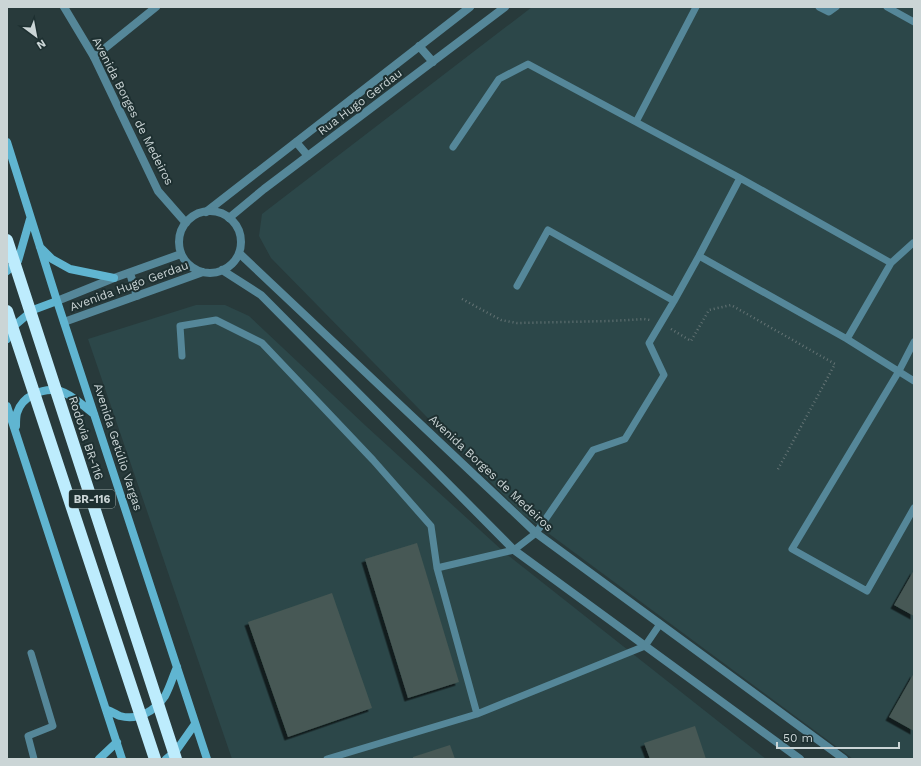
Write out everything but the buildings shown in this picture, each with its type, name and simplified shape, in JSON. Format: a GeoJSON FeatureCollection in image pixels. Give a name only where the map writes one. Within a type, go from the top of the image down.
{"type":"FeatureCollection","features":[{"type":"Feature","properties":{"kind":"highway","name":"Rodovia BR-116"},"geometry":{"type":"LineString","coordinates":[[7,240],[176,759]]}},
{"type":"Feature","properties":{"kind":"highway","name":"BR-116"},"geometry":{"type":"LineString","coordinates":[[7,311],[155,759]]}},
{"type":"Feature","properties":{"kind":"main road","name":"Avenida Getúlio Vargas"},"geometry":{"type":"LineString","coordinates":[[7,142],[56,301],[207,759]]}},
{"type":"Feature","properties":{"kind":"main road"},"geometry":{"type":"LineString","coordinates":[[7,272],[18,260],[30,219]]}},
{"type":"Feature","properties":{"kind":"main road"},"geometry":{"type":"LineString","coordinates":[[39,246],[52,259],[70,269],[114,278]]}},
{"type":"Feature","properties":{"kind":"main road"},"geometry":{"type":"LineString","coordinates":[[7,339],[14,326],[33,310],[56,301]]}},
{"type":"Feature","properties":{"kind":"main road"},"geometry":{"type":"LineString","coordinates":[[15,430],[17,414],[21,406],[28,398],[38,392],[48,390],[60,391],[94,414]]}},
{"type":"Feature","properties":{"kind":"main road"},"geometry":{"type":"LineString","coordinates":[[7,406],[122,759]]}},
{"type":"Feature","properties":{"kind":"main road"},"geometry":{"type":"LineString","coordinates":[[106,709],[128,717],[147,713],[157,706],[165,695],[177,667]]}},
{"type":"Feature","properties":{"kind":"main road"},"geometry":{"type":"LineString","coordinates":[[166,759],[176,751],[195,724]]}},
{"type":"Feature","properties":{"kind":"main road"},"geometry":{"type":"LineString","coordinates":[[99,759],[117,742]]}},
{"type":"Feature","properties":{"kind":"street","name":"Avenida Borges de Medeiros"},"geometry":{"type":"LineString","coordinates":[[64,7],[94,58],[158,191],[186,223]]}},
{"type":"Feature","properties":{"kind":"street"},"geometry":{"type":"LineString","coordinates":[[94,58],[156,7]]}},
{"type":"Feature","properties":{"kind":"street","name":"Rua Hugo Gerdau"},"geometry":{"type":"LineString","coordinates":[[206,212],[470,7]]}},
{"type":"Feature","properties":{"kind":"street","name":"Rua Hugo Gerdau"},"geometry":{"type":"LineString","coordinates":[[229,218],[264,189],[505,7]]}},
{"type":"Feature","properties":{"kind":"street"},"geometry":{"type":"LineString","coordinates":[[419,46],[433,62]]}},
{"type":"Feature","properties":{"kind":"street"},"geometry":{"type":"LineString","coordinates":[[296,142],[308,156]]}},
{"type":"Feature","properties":{"kind":"street"},"geometry":{"type":"LineString","coordinates":[[206,212],[222,214],[229,218],[236,225],[240,234],[241,243],[239,253],[235,260],[229,266],[213,273],[194,269],[187,262],[179,246],[179,238],[186,223],[192,217],[206,212]]}},
{"type":"Feature","properties":{"kind":"street","name":"Avenida Borges de Medeiros"},"geometry":{"type":"LineString","coordinates":[[239,253],[536,533],[838,757]]}},
{"type":"Feature","properties":{"kind":"street","name":"Avenida Hugo Gerdau"},"geometry":{"type":"LineString","coordinates":[[56,301],[114,278],[182,254]]}},
{"type":"Feature","properties":{"kind":"street"},"geometry":{"type":"LineString","coordinates":[[222,270],[261,295],[514,550],[800,759]]}},
{"type":"Feature","properties":{"kind":"street","name":"Avenida Hugo Gerdau"},"geometry":{"type":"LineString","coordinates":[[64,322],[203,272]]}},
{"type":"Feature","properties":{"kind":"street"},"geometry":{"type":"LineString","coordinates":[[130,273],[137,296]]}},
{"type":"Feature","properties":{"kind":"lane"},"geometry":{"type":"LineString","coordinates":[[636,122],[696,7]]}},
{"type":"Feature","properties":{"kind":"lane"},"geometry":{"type":"LineString","coordinates":[[819,7],[829,12],[836,7]]}},
{"type":"Feature","properties":{"kind":"lane"},"geometry":{"type":"LineString","coordinates":[[887,7],[914,22]]}},
{"type":"Feature","properties":{"kind":"lane"},"geometry":{"type":"LineString","coordinates":[[453,147],[499,79],[528,64],[740,178],[891,263]]}},
{"type":"Feature","properties":{"kind":"lane"},"geometry":{"type":"LineString","coordinates":[[436,568],[514,550],[536,533],[593,450],[625,439],[664,375],[649,343],[699,256],[740,178]]}},
{"type":"Feature","properties":{"kind":"lane"},"geometry":{"type":"LineString","coordinates":[[517,286],[548,230],[674,301]]}},
{"type":"Feature","properties":{"kind":"lane"},"geometry":{"type":"LineString","coordinates":[[847,339],[891,263],[913,243],[914,244]]}},
{"type":"Feature","properties":{"kind":"lane"},"geometry":{"type":"LineString","coordinates":[[699,256],[847,339],[914,381]]}},
{"type":"Feature","properties":{"kind":"lane"},"geometry":{"type":"LineString","coordinates":[[182,356],[180,326],[216,320],[262,343],[373,460],[431,526],[436,568],[477,714]]}},
{"type":"Feature","properties":{"kind":"lane"},"geometry":{"type":"LineString","coordinates":[[914,342],[899,371],[792,549],[867,591],[914,508]]}},
{"type":"Feature","properties":{"kind":"lane"},"geometry":{"type":"LineString","coordinates":[[328,759],[477,714],[645,646],[660,624]]}},
{"type":"Feature","properties":{"kind":"lane"},"geometry":{"type":"LineString","coordinates":[[31,653],[53,726],[28,736],[34,759]]}},
{"type":"Feature","properties":{"kind":"path"},"geometry":{"type":"LineString","coordinates":[[462,299],[501,320],[517,323],[644,319],[660,323]]}},
{"type":"Feature","properties":{"kind":"path"},"geometry":{"type":"LineString","coordinates":[[677,333],[692,342],[709,310],[731,305],[835,364],[777,471]]}},
{"type":"Feature","properties":{"kind":"shaded area"},"geometry":{"type":"Polygon","coordinates":[[[532,7],[914,7],[914,759],[853,759],[521,513],[271,258],[259,236],[262,214],[532,7]]]}},
{"type":"Feature","properties":{"kind":"shaded area"},"geometry":{"type":"Polygon","coordinates":[[[196,305],[225,305],[249,316],[367,427],[504,552],[766,759],[232,759],[88,339],[196,305]]]}}]}
